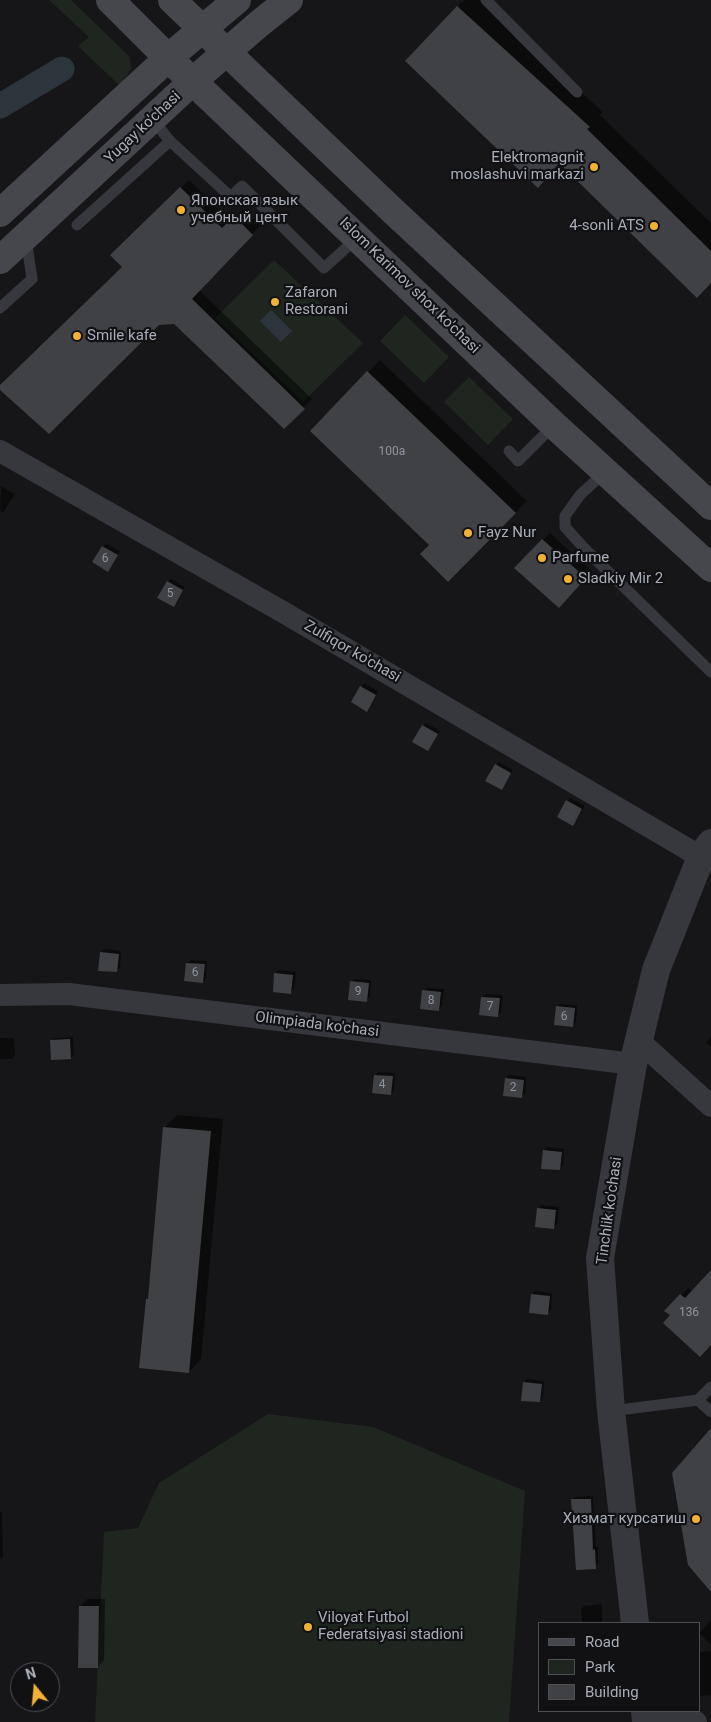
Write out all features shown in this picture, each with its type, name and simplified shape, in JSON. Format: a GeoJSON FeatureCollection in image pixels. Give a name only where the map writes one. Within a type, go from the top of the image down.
{"type":"FeatureCollection","features":[{"type":"Feature","properties":{"kind":"main road","name":"Islom Karimov shox ko'chasi"},"geometry":{"type":"LineString","coordinates":[[110,0],[193,82],[554,425],[711,568]]}},
{"type":"Feature","properties":{"kind":"main road"},"geometry":{"type":"LineString","coordinates":[[172,0],[394,212],[711,506]]}},
{"type":"Feature","properties":{"kind":"main road"},"geometry":{"type":"LineString","coordinates":[[0,213],[168,58],[237,0]]}},
{"type":"Feature","properties":{"kind":"main road","name":"Yugay ko'chasi"},"geometry":{"type":"LineString","coordinates":[[0,260],[226,52],[289,0]]}},
{"type":"Feature","properties":{"kind":"street","name":"Zulfiqor ko'chasi"},"geometry":{"type":"LineString","coordinates":[[0,451],[706,850]]}},
{"type":"Feature","properties":{"kind":"street","name":"Tinchlik ko'chasi"},"geometry":{"type":"LineString","coordinates":[[635,1622],[611,1411],[600,1258],[635,1052],[656,970],[706,850]]}},
{"type":"Feature","properties":{"kind":"street","name":"Olimpiada ko'chasi"},"geometry":{"type":"LineString","coordinates":[[0,995],[69,994],[635,1052]]}},
{"type":"Feature","properties":{"kind":"street"},"geometry":{"type":"LineString","coordinates":[[635,1052],[711,1106]]}},
{"type":"Feature","properties":{"kind":"street"},"geometry":{"type":"LineString","coordinates":[[661,1712],[696,1722]]}},
{"type":"Feature","properties":{"kind":"lane"},"geometry":{"type":"LineString","coordinates":[[486,0],[577,92]]}},
{"type":"Feature","properties":{"kind":"lane"},"geometry":{"type":"LineString","coordinates":[[153,120],[170,141],[231,197],[242,186],[324,268],[358,237]]}},
{"type":"Feature","properties":{"kind":"lane"},"geometry":{"type":"LineString","coordinates":[[77,226],[170,141]]}},
{"type":"Feature","properties":{"kind":"lane"},"geometry":{"type":"LineString","coordinates":[[0,308],[32,278],[26,237]]}},
{"type":"Feature","properties":{"kind":"lane"},"geometry":{"type":"LineString","coordinates":[[509,451],[518,461],[554,425]]}},
{"type":"Feature","properties":{"kind":"lane"},"geometry":{"type":"LineString","coordinates":[[605,472],[580,495],[565,516],[565,527],[584,548],[711,672]]}},
{"type":"Feature","properties":{"kind":"lane"},"geometry":{"type":"LineString","coordinates":[[611,1411],[698,1400],[711,1387]]}},
{"type":"Feature","properties":{"kind":"lane"},"geometry":{"type":"LineString","coordinates":[[698,1400],[711,1412]]}},
{"type":"Feature","properties":{"kind":"green space"},"geometry":{"type":"Polygon","coordinates":[[[49,0],[71,0],[130,57],[131,69],[120,86],[78,46],[89,37],[49,0]]]}},
{"type":"Feature","properties":{"kind":"green space"},"geometry":{"type":"Polygon","coordinates":[[[274,260],[363,343],[303,402],[215,318],[274,260]]]}},
{"type":"Feature","properties":{"kind":"green space"},"geometry":{"type":"Polygon","coordinates":[[[405,315],[449,357],[424,383],[380,341],[405,315]]]}},
{"type":"Feature","properties":{"kind":"green space"},"geometry":{"type":"Polygon","coordinates":[[[469,377],[513,419],[488,445],[444,402],[469,377]]]}},
{"type":"Feature","properties":{"kind":"green space","name":"Viloyat Futbol Federatsiyasi stadioni"},"geometry":{"type":"Polygon","coordinates":[[[268,1414],[373,1427],[525,1491],[509,1722],[95,1722],[104,1532],[138,1528],[159,1483],[268,1414]]]}},
{"type":"Feature","properties":{"kind":"shaded area"},"geometry":{"type":"Polygon","coordinates":[[[271,310],[292,331],[281,342],[260,321],[271,310]]]}},
{"type":"Feature","properties":{"kind":"building"},"geometry":{"type":"Polygon","coordinates":[[[457,6],[590,127],[587,129],[711,251],[711,283],[697,298],[559,163],[538,188],[405,61],[457,6]]]}},
{"type":"Feature","properties":{"kind":"building"},"geometry":{"type":"Polygon","coordinates":[[[180,187],[222,228],[234,216],[253,235],[192,299],[305,409],[284,429],[174,324],[159,325],[49,434],[0,390],[0,385],[122,267],[110,255],[180,187]]]}},
{"type":"Feature","properties":{"kind":"building"},"geometry":{"type":"Polygon","coordinates":[[[367,371],[516,513],[448,582],[420,554],[429,545],[310,431],[367,371]]]}},
{"type":"Feature","properties":{"kind":"building"},"geometry":{"type":"Polygon","coordinates":[[[542,539],[586,578],[559,608],[514,568],[542,539]]]}},
{"type":"Feature","properties":{"kind":"building"},"geometry":{"type":"Polygon","coordinates":[[[102,546],[118,555],[108,572],[92,562],[102,546]]]}},
{"type":"Feature","properties":{"kind":"building"},"geometry":{"type":"Polygon","coordinates":[[[167,581],[183,590],[174,607],[157,598],[167,581]]]}},
{"type":"Feature","properties":{"kind":"building"},"geometry":{"type":"Polygon","coordinates":[[[360,686],[376,695],[367,712],[351,702],[360,686]]]}},
{"type":"Feature","properties":{"kind":"building"},"geometry":{"type":"Polygon","coordinates":[[[422,725],[438,734],[428,751],[412,742],[422,725]]]}},
{"type":"Feature","properties":{"kind":"building"},"geometry":{"type":"Polygon","coordinates":[[[495,764],[511,773],[502,790],[485,781],[495,764]]]}},
{"type":"Feature","properties":{"kind":"building"},"geometry":{"type":"Polygon","coordinates":[[[566,800],[582,809],[573,826],[557,817],[566,800]]]}},
{"type":"Feature","properties":{"kind":"building"},"geometry":{"type":"Polygon","coordinates":[[[100,952],[119,954],[117,972],[98,971],[100,952]]]}},
{"type":"Feature","properties":{"kind":"building"},"geometry":{"type":"Polygon","coordinates":[[[186,963],[205,964],[203,983],[184,981],[186,963]]]}},
{"type":"Feature","properties":{"kind":"building"},"geometry":{"type":"Polygon","coordinates":[[[274,973],[293,975],[291,994],[273,992],[274,973]]]}},
{"type":"Feature","properties":{"kind":"building"},"geometry":{"type":"Polygon","coordinates":[[[350,981],[369,983],[367,1002],[348,1000],[350,981]]]}},
{"type":"Feature","properties":{"kind":"building"},"geometry":{"type":"Polygon","coordinates":[[[422,990],[441,992],[439,1011],[420,1009],[422,990]]]}},
{"type":"Feature","properties":{"kind":"building"},"geometry":{"type":"Polygon","coordinates":[[[481,997],[500,998],[498,1017],[479,1015],[481,997]]]}},
{"type":"Feature","properties":{"kind":"building"},"geometry":{"type":"Polygon","coordinates":[[[556,1006],[575,1008],[573,1027],[554,1025],[556,1006]]]}},
{"type":"Feature","properties":{"kind":"building"},"geometry":{"type":"Polygon","coordinates":[[[70,1039],[71,1059],[51,1060],[50,1040],[70,1039]]]}},
{"type":"Feature","properties":{"kind":"building"},"geometry":{"type":"Polygon","coordinates":[[[374,1075],[393,1076],[391,1095],[372,1093],[374,1075]]]}},
{"type":"Feature","properties":{"kind":"building"},"geometry":{"type":"Polygon","coordinates":[[[505,1078],[524,1080],[522,1098],[503,1096],[505,1078]]]}},
{"type":"Feature","properties":{"kind":"building"},"geometry":{"type":"Polygon","coordinates":[[[163,1127],[211,1131],[189,1373],[139,1368],[146,1299],[148,1299],[163,1127]]]}},
{"type":"Feature","properties":{"kind":"building"},"geometry":{"type":"Polygon","coordinates":[[[543,1150],[562,1152],[560,1170],[541,1169],[543,1150]]]}},
{"type":"Feature","properties":{"kind":"building"},"geometry":{"type":"Polygon","coordinates":[[[537,1208],[556,1210],[554,1229],[535,1227],[537,1208]]]}},
{"type":"Feature","properties":{"kind":"building"},"geometry":{"type":"Polygon","coordinates":[[[711,1270],[711,1345],[700,1357],[663,1323],[670,1315],[664,1311],[680,1294],[685,1298],[711,1270]]]}},
{"type":"Feature","properties":{"kind":"building"},"geometry":{"type":"Polygon","coordinates":[[[531,1294],[550,1296],[548,1315],[529,1313],[531,1294]]]}},
{"type":"Feature","properties":{"kind":"building"},"geometry":{"type":"Polygon","coordinates":[[[523,1382],[542,1384],[540,1402],[521,1401],[523,1382]]]}},
{"type":"Feature","properties":{"kind":"building","name":"Хизмат курсатиш"},"geometry":{"type":"Polygon","coordinates":[[[711,1428],[711,1592],[688,1565],[672,1473],[711,1428]]]}},
{"type":"Feature","properties":{"kind":"building"},"geometry":{"type":"Polygon","coordinates":[[[571,1499],[591,1499],[593,1550],[595,1549],[596,1569],[576,1570],[571,1499]]]}},
{"type":"Feature","properties":{"kind":"building"},"geometry":{"type":"Polygon","coordinates":[[[79,1606],[99,1606],[98,1668],[78,1668],[79,1606]]]}},
{"type":"Feature","properties":{"kind":"waterway"},"geometry":{"type":"LineString","coordinates":[[0,106],[62,69]]}},
{"type":"Feature","properties":{"kind":"place","name":"Elektromagnit moslashuvi markazi"},"geometry":{"type":"Point","coordinates":[594,167]}},
{"type":"Feature","properties":{"kind":"place","name":"Японская язык учебный цент"},"geometry":{"type":"Point","coordinates":[181,210]}},
{"type":"Feature","properties":{"kind":"place","name":"4-sonli ATS"},"geometry":{"type":"Point","coordinates":[654,226]}},
{"type":"Feature","properties":{"kind":"place","name":"Zafaron Restorani"},"geometry":{"type":"Point","coordinates":[275,302]}},
{"type":"Feature","properties":{"kind":"place","name":"Smile kafe"},"geometry":{"type":"Point","coordinates":[77,336]}},
{"type":"Feature","properties":{"kind":"place","name":"Fayz Nur"},"geometry":{"type":"Point","coordinates":[468,533]}},
{"type":"Feature","properties":{"kind":"place","name":"Parfume"},"geometry":{"type":"Point","coordinates":[542,558]}},
{"type":"Feature","properties":{"kind":"place","name":"Sladkiy Mir 2"},"geometry":{"type":"Point","coordinates":[568,579]}},
{"type":"Feature","properties":{"kind":"place","name":"Хизмат курсатиш"},"geometry":{"type":"Point","coordinates":[696,1519]}},
{"type":"Feature","properties":{"kind":"place","name":"Viloyat Futbol Federatsiyasi stadioni"},"geometry":{"type":"Point","coordinates":[308,1627]}}]}
